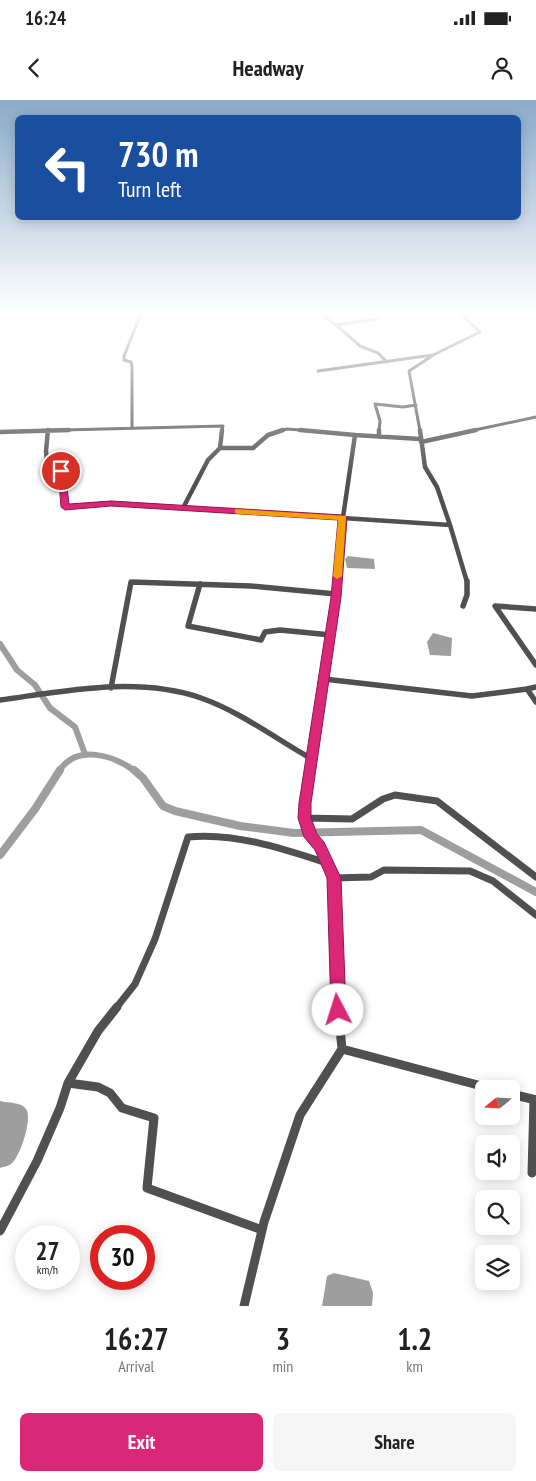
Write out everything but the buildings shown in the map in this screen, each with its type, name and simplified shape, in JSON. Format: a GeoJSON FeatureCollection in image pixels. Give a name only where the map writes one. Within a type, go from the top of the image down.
{"type":"FeatureCollection","features":[{"type":"Feature","properties":{"kind":"street"},"geometry":{"type":"LineString","coordinates":[[132,427],[131,380],[133,367]]}},
{"type":"Feature","properties":{"kind":"street"},"geometry":{"type":"LineString","coordinates":[[318,371],[347,367]]}},
{"type":"Feature","properties":{"kind":"street"},"geometry":{"type":"LineString","coordinates":[[415,367],[409,371],[425,467],[437,487],[467,577],[467,595],[463,606]]}},
{"type":"Feature","properties":{"kind":"street"},"geometry":{"type":"LineString","coordinates":[[379,436],[380,422],[375,404],[416,405]]}},
{"type":"Feature","properties":{"kind":"street"},"geometry":{"type":"LineString","coordinates":[[220,448],[253,448],[268,435],[287,429],[420,440],[536,417]]}},
{"type":"Feature","properties":{"kind":"street"},"geometry":{"type":"LineString","coordinates":[[0,432],[223,426],[220,448],[208,460],[183,508]]}},
{"type":"Feature","properties":{"kind":"street"},"geometry":{"type":"LineString","coordinates":[[48,430],[46,451],[48,473],[61,471],[65,507],[111,503],[450,525]]}},
{"type":"Feature","properties":{"kind":"street"},"geometry":{"type":"LineString","coordinates":[[244,1306],[262,1230],[300,1115],[342,1048],[336,990],[334,878],[320,846],[311,837],[305,818],[336,594],[343,518],[354,435]]}},
{"type":"Feature","properties":{"kind":"street"},"geometry":{"type":"LineString","coordinates":[[111,688],[131,582],[251,586],[336,594]]}},
{"type":"Feature","properties":{"kind":"street"},"geometry":{"type":"LineString","coordinates":[[200,584],[188,626],[261,640],[265,632],[280,630],[330,635]]}},
{"type":"Feature","properties":{"kind":"street"},"geometry":{"type":"LineString","coordinates":[[536,609],[495,606],[536,665]]}},
{"type":"Feature","properties":{"kind":"street"},"geometry":{"type":"LineString","coordinates":[[324,679],[472,696],[536,687]]}},
{"type":"Feature","properties":{"kind":"street"},"geometry":{"type":"LineString","coordinates":[[0,700],[71,690],[111,688],[172,690],[203,699],[312,759]]}},
{"type":"Feature","properties":{"kind":"street"},"geometry":{"type":"LineString","coordinates":[[527,689],[536,702]]}},
{"type":"Feature","properties":{"kind":"street"},"geometry":{"type":"LineString","coordinates":[[305,818],[352,819],[382,799],[395,795],[437,801],[536,877]]}},
{"type":"Feature","properties":{"kind":"street"},"geometry":{"type":"LineString","coordinates":[[0,1231],[37,1161],[60,1108],[68,1082],[98,1031],[135,984],[155,938],[188,837],[206,835],[306,855],[327,863]]}},
{"type":"Feature","properties":{"kind":"street"},"geometry":{"type":"LineString","coordinates":[[334,878],[371,877],[384,870],[470,871],[493,881],[536,915]]}},
{"type":"Feature","properties":{"kind":"street"},"geometry":{"type":"LineString","coordinates":[[342,1048],[475,1084]]}},
{"type":"Feature","properties":{"kind":"street"},"geometry":{"type":"LineString","coordinates":[[68,1082],[98,1087],[110,1093],[122,1108],[154,1118],[147,1188],[262,1230]]}},
{"type":"Feature","properties":{"kind":"street"},"geometry":{"type":"LineString","coordinates":[[520,1096],[535,1100],[532,1173]]}},
{"type":"Feature","properties":{"kind":"shaded area"},"geometry":{"type":"Polygon","coordinates":[[[348,556],[374,559],[375,569],[347,568],[345,559],[348,556]]]}},
{"type":"Feature","properties":{"kind":"shaded area"},"geometry":{"type":"Polygon","coordinates":[[[433,633],[452,638],[451,656],[430,655],[427,642],[433,633]]]}},
{"type":"Feature","properties":{"kind":"shaded area"},"geometry":{"type":"Polygon","coordinates":[[[0,1101],[24,1107],[28,1114],[28,1121],[22,1146],[15,1160],[11,1164],[0,1168],[0,1101]]]}},
{"type":"Feature","properties":{"kind":"shaded area"},"geometry":{"type":"Polygon","coordinates":[[[334,1273],[369,1281],[373,1293],[372,1306],[322,1306],[327,1276],[334,1273]]]}},
{"type":"Feature","properties":{"kind":"waterway"},"geometry":{"type":"LineString","coordinates":[[0,644],[17,670],[35,685],[50,708],[75,727],[85,754]]}},
{"type":"Feature","properties":{"kind":"waterway"},"geometry":{"type":"LineString","coordinates":[[60,770],[75,757],[96,755],[116,760],[135,771]]}},
{"type":"Feature","properties":{"kind":"waterway"},"geometry":{"type":"LineString","coordinates":[[0,855],[35,809],[60,770]]}},
{"type":"Feature","properties":{"kind":"waterway"},"geometry":{"type":"LineString","coordinates":[[134,770],[143,778],[163,806],[175,811],[240,826],[294,833],[421,830],[536,892]]}},
{"type":"Feature","properties":{"kind":"slow traffic"},"geometry":{"type":"LineString","coordinates":[[238,511],[343,518],[337,576]]}},
{"type":"Feature","properties":{"kind":"route"},"geometry":{"type":"LineString","coordinates":[[61,471],[65,507],[111,503],[343,518],[339,545],[336,597],[305,803],[307,827],[311,837],[320,846],[334,878],[338,1010]]}}]}
